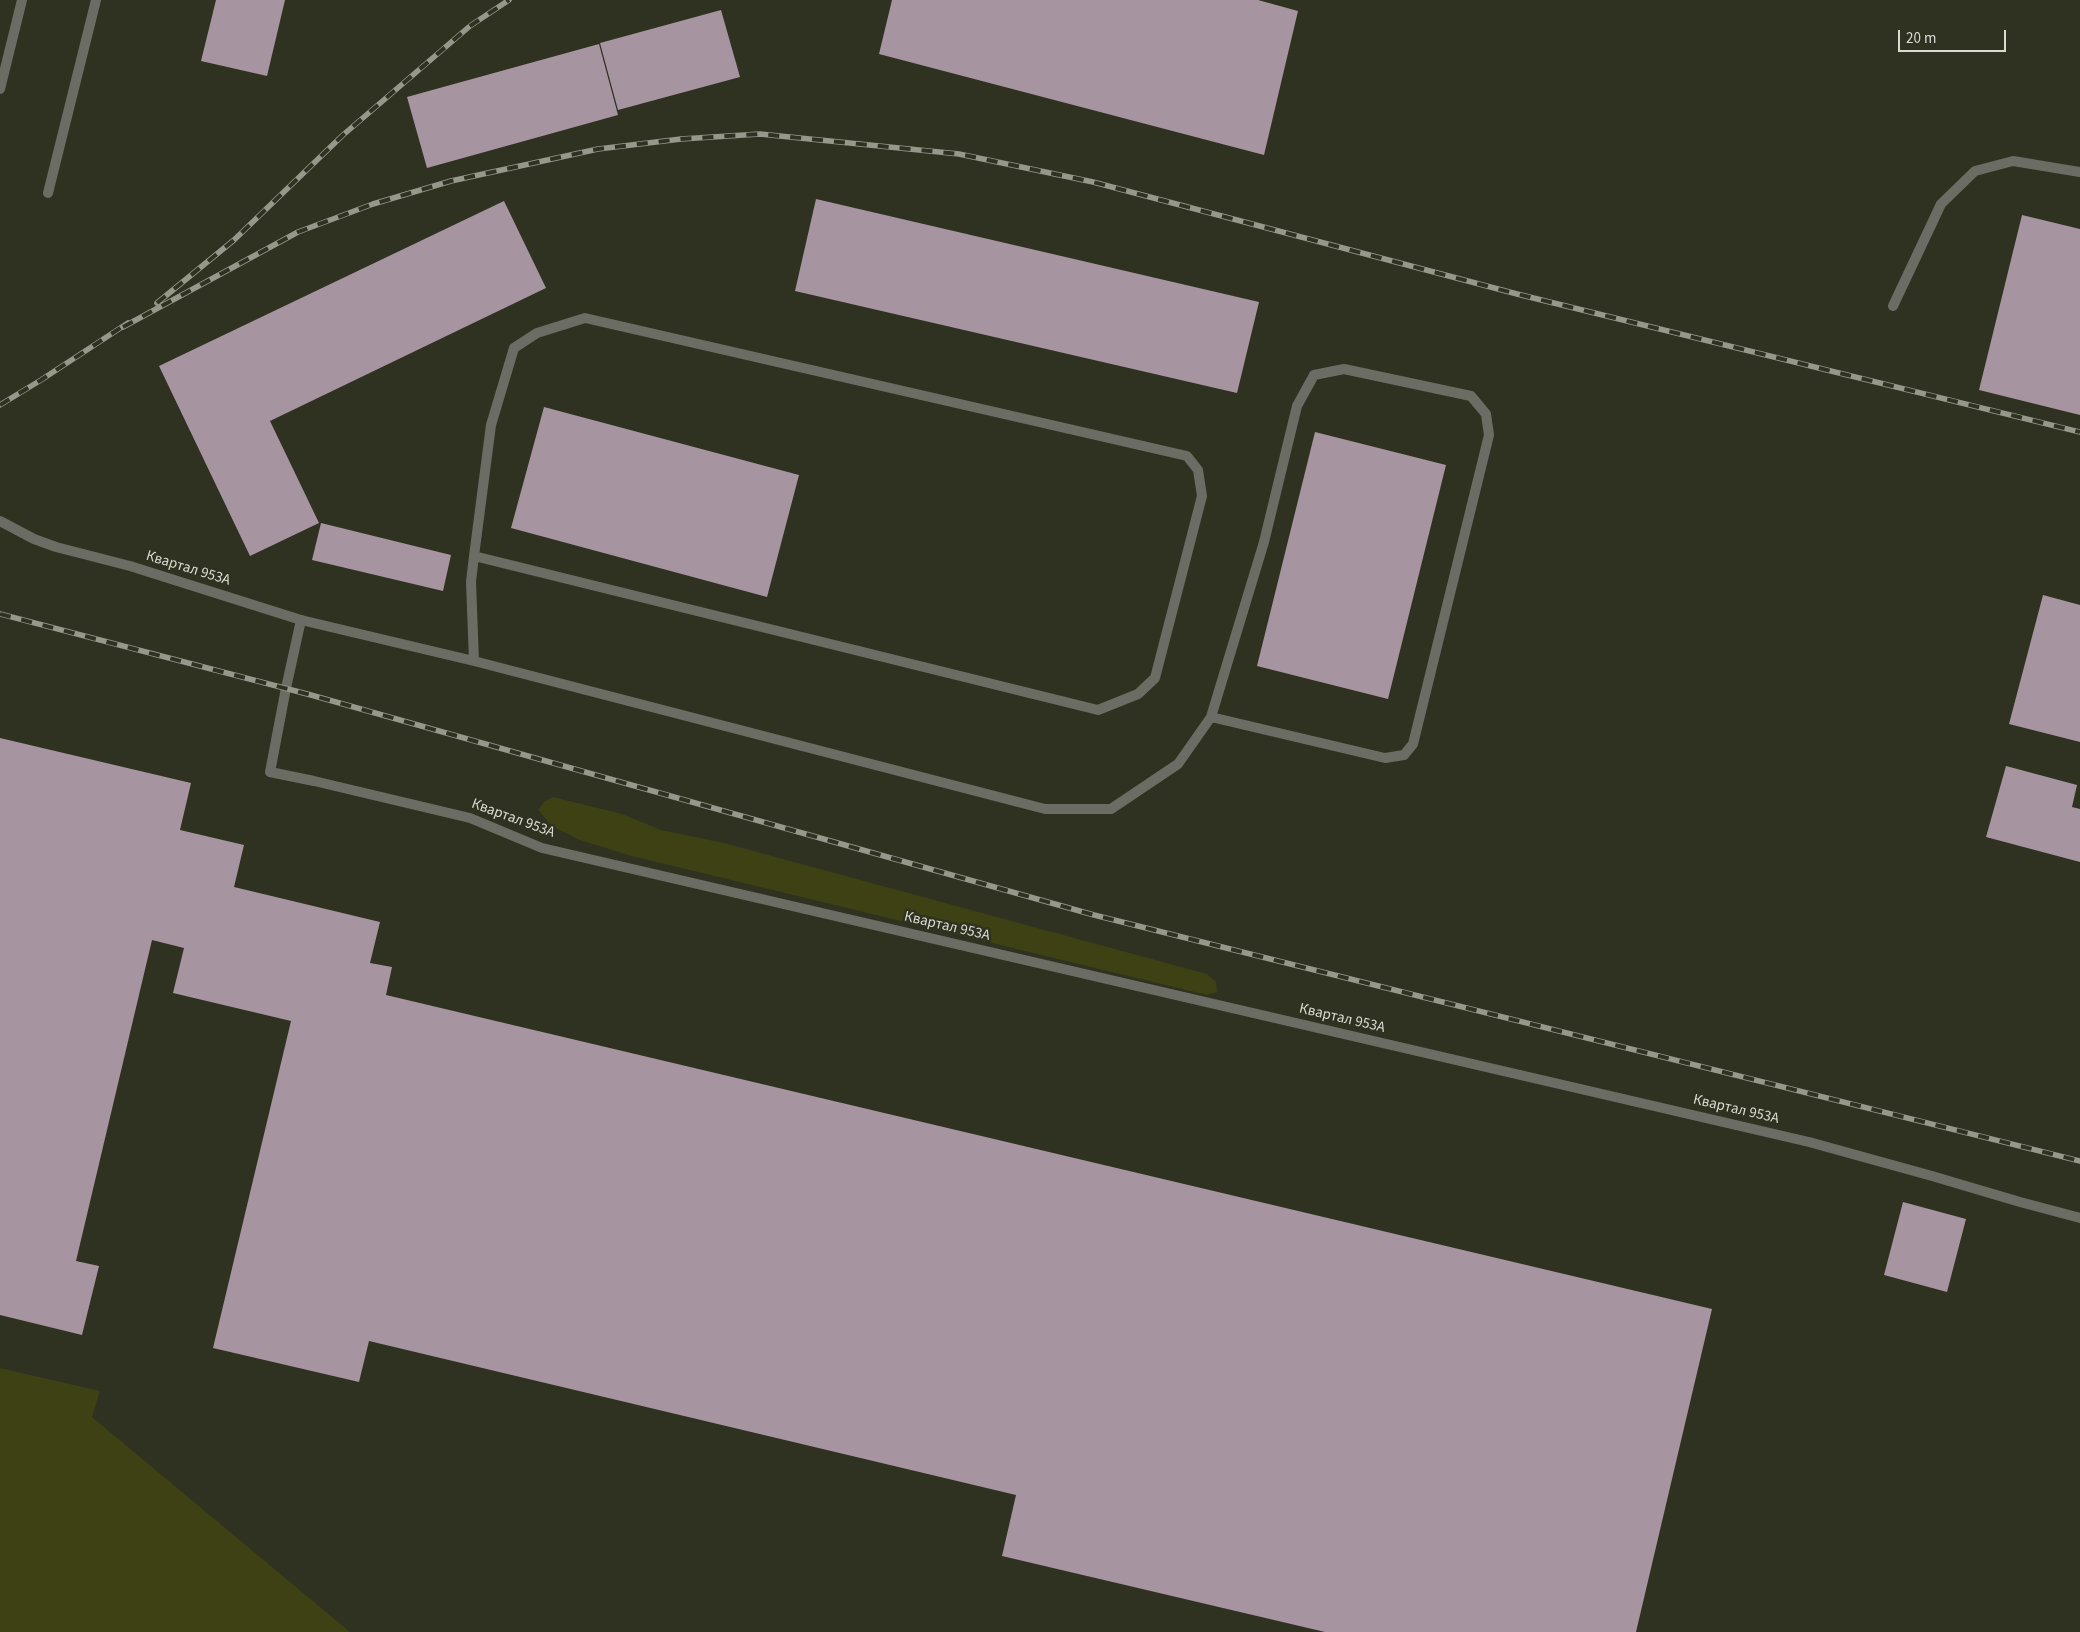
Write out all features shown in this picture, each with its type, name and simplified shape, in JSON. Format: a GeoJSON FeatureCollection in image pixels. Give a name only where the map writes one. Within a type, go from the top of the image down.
{"type":"FeatureCollection","features":[{"type":"Feature","properties":{"kind":"street"},"geometry":{"type":"LineString","coordinates":[[0,89],[22,0]]}},
{"type":"Feature","properties":{"kind":"street"},"geometry":{"type":"LineString","coordinates":[[48,193],[96,0]]}},
{"type":"Feature","properties":{"kind":"street"},"geometry":{"type":"LineString","coordinates":[[1893,306],[1941,204],[1975,171],[2013,161],[2080,172]]}},
{"type":"Feature","properties":{"kind":"street"},"geometry":{"type":"LineString","coordinates":[[474,556],[1098,710],[1138,694],[1155,678],[1202,496],[1198,470],[1187,456],[585,318],[536,333],[514,348],[491,424],[474,556],[471,582],[474,662]]}},
{"type":"Feature","properties":{"kind":"street"},"geometry":{"type":"LineString","coordinates":[[301,620],[474,662],[1045,809],[1111,809],[1178,764],[1211,717],[1264,542],[1298,406],[1314,375],[1344,369],[1471,396],[1486,414],[1489,435],[1413,744],[1404,755],[1385,758],[1211,717]]}},
{"type":"Feature","properties":{"kind":"street","name":"Квартал 953А"},"geometry":{"type":"LineString","coordinates":[[0,521],[34,539],[56,547],[130,566],[301,620],[270,772],[470,818],[552,850],[1809,1142],[2080,1218]]}},
{"type":"Feature","properties":{"kind":"green space"},"geometry":{"type":"Polygon","coordinates":[[[553,797],[622,814],[661,830],[724,843],[1207,974],[1216,982],[1217,992],[1207,995],[632,856],[580,840],[552,826],[538,810],[544,802],[553,797]]]}},
{"type":"Feature","properties":{"kind":"green space"},"geometry":{"type":"Polygon","coordinates":[[[0,1368],[100,1391],[92,1417],[350,1632],[0,1632],[0,1368]]]}},
{"type":"Feature","properties":{"kind":"building"},"geometry":{"type":"Polygon","coordinates":[[[216,0],[285,0],[267,76],[201,61],[216,0]]]}},
{"type":"Feature","properties":{"kind":"building"},"geometry":{"type":"Polygon","coordinates":[[[892,0],[1258,0],[1298,11],[1264,155],[879,54],[892,0]]]}},
{"type":"Feature","properties":{"kind":"building"},"geometry":{"type":"Polygon","coordinates":[[[721,10],[740,77],[618,110],[600,43],[721,10]]]}},
{"type":"Feature","properties":{"kind":"building"},"geometry":{"type":"Polygon","coordinates":[[[599,44],[618,115],[427,168],[407,97],[599,44]]]}},
{"type":"Feature","properties":{"kind":"building"},"geometry":{"type":"Polygon","coordinates":[[[816,199],[1259,302],[1237,393],[795,291],[816,199]]]}},
{"type":"Feature","properties":{"kind":"building"},"geometry":{"type":"Polygon","coordinates":[[[504,201],[546,288],[270,421],[319,523],[250,556],[159,366],[504,201]]]}},
{"type":"Feature","properties":{"kind":"building"},"geometry":{"type":"Polygon","coordinates":[[[2022,215],[2080,229],[2080,415],[1979,390],[2022,215]]]}},
{"type":"Feature","properties":{"kind":"building"},"geometry":{"type":"Polygon","coordinates":[[[544,407],[799,475],[767,597],[511,528],[544,407]]]}},
{"type":"Feature","properties":{"kind":"building"},"geometry":{"type":"Polygon","coordinates":[[[1315,432],[1446,465],[1388,699],[1257,666],[1315,432]]]}},
{"type":"Feature","properties":{"kind":"building"},"geometry":{"type":"Polygon","coordinates":[[[321,523],[451,555],[443,591],[312,560],[321,523]]]}},
{"type":"Feature","properties":{"kind":"building"},"geometry":{"type":"Polygon","coordinates":[[[2043,595],[2080,605],[2080,742],[2009,724],[2043,595]]]}},
{"type":"Feature","properties":{"kind":"building"},"geometry":{"type":"Polygon","coordinates":[[[0,738],[191,783],[180,830],[244,845],[234,887],[380,922],[370,963],[392,967],[386,995],[1712,1309],[1636,1632],[1325,1632],[1002,1556],[1016,1495],[369,1341],[359,1382],[213,1348],[291,1021],[173,993],[184,948],[152,940],[76,1261],[99,1266],[82,1335],[0,1315],[0,738]]]}},
{"type":"Feature","properties":{"kind":"building"},"geometry":{"type":"Polygon","coordinates":[[[2006,766],[2077,785],[2072,807],[2080,809],[2080,862],[1986,837],[2006,766]]]}},
{"type":"Feature","properties":{"kind":"building"},"geometry":{"type":"Polygon","coordinates":[[[1903,1202],[1966,1219],[1947,1292],[1884,1275],[1903,1202]]]}},
{"type":"Feature","properties":{"kind":"railway"},"geometry":{"type":"LineString","coordinates":[[157,303],[234,240],[343,135],[470,26],[509,0]]}},
{"type":"Feature","properties":{"kind":"railway"},"geometry":{"type":"LineString","coordinates":[[123,327],[298,232],[373,204],[451,181],[598,149],[681,139],[760,134],[959,154],[1093,182],[1517,294],[2080,432]]}},
{"type":"Feature","properties":{"kind":"railway"},"geometry":{"type":"LineString","coordinates":[[0,405],[128,323]]}},
{"type":"Feature","properties":{"kind":"railway"},"geometry":{"type":"LineString","coordinates":[[0,614],[311,695],[1094,915],[2080,1161]]}}]}
